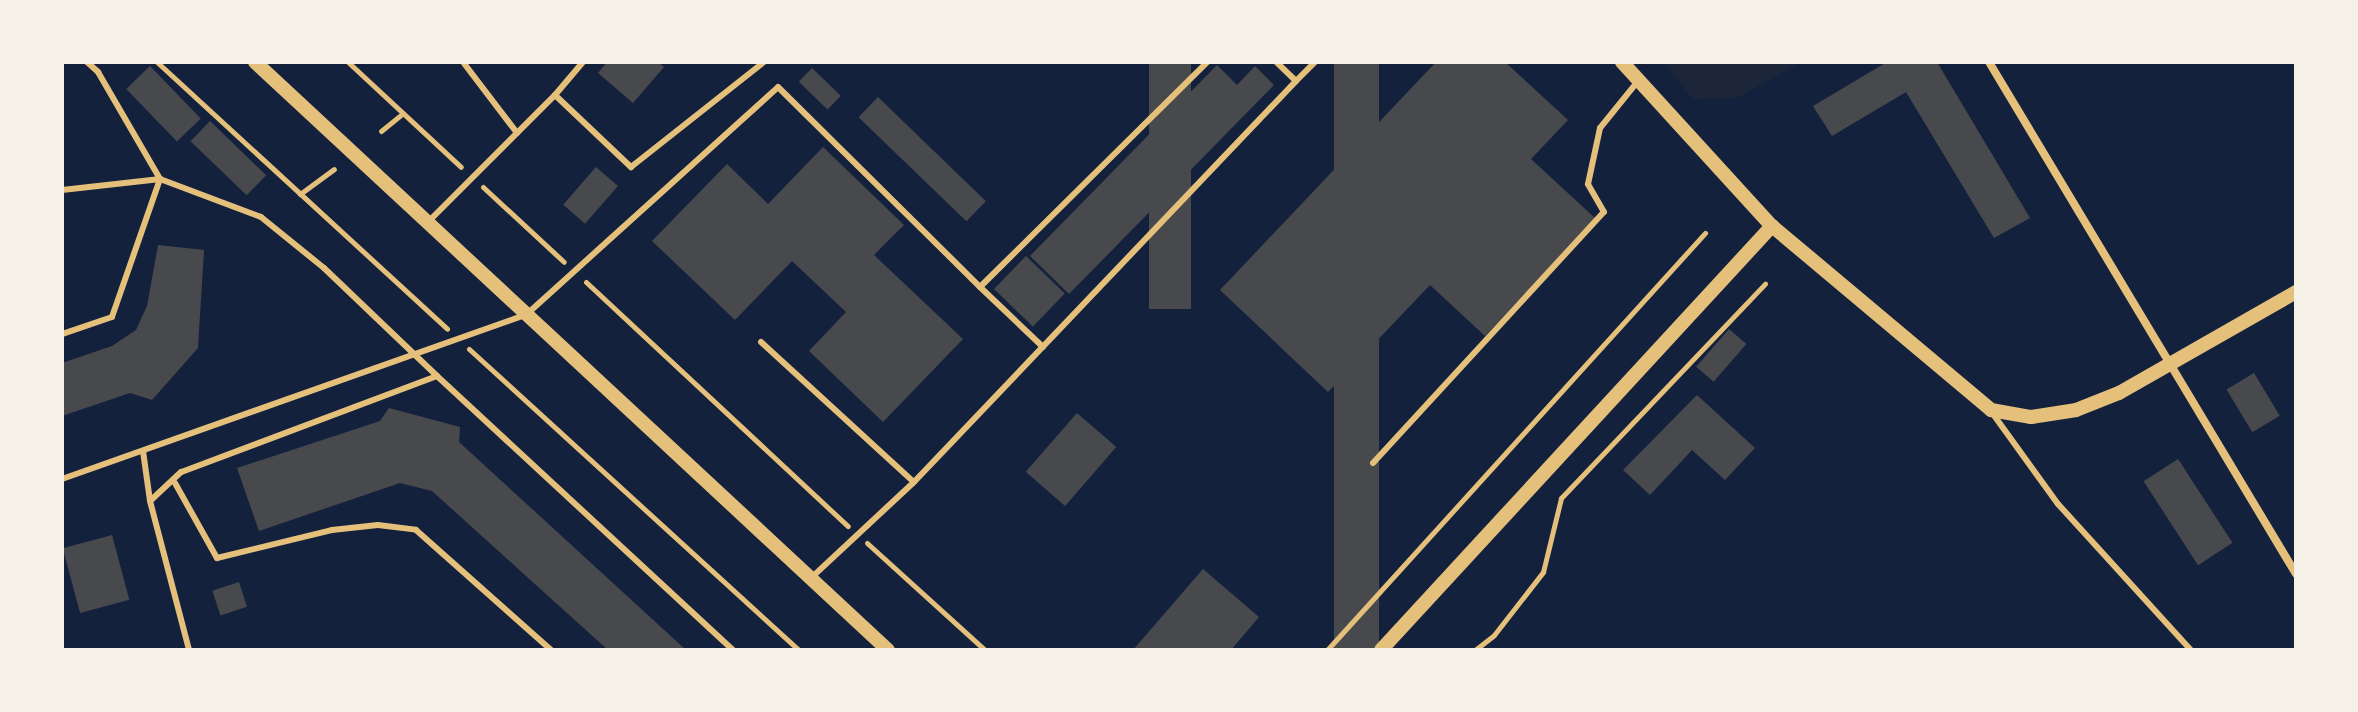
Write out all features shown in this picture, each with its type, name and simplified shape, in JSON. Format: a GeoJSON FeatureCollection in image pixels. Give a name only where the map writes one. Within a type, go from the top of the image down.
{"type":"FeatureCollection","features":[{"type":"Feature","properties":{"kind":"street"},"geometry":{"type":"LineString","coordinates":[[255,62],[888,650]]}},
{"type":"Feature","properties":{"kind":"street"},"geometry":{"type":"LineString","coordinates":[[1622,62],[1772,226],[1991,410],[2031,417],[2076,410],[2170,364],[2296,292]]}},
{"type":"Feature","properties":{"kind":"street"},"geometry":{"type":"LineString","coordinates":[[1989,62],[2296,574]]}},
{"type":"Feature","properties":{"kind":"street"},"geometry":{"type":"LineString","coordinates":[[1381,650],[1772,226]]}},
{"type":"Feature","properties":{"kind":"lane"},"geometry":{"type":"LineString","coordinates":[[62,334],[112,317],[160,179],[98,72],[87,62]]}},
{"type":"Feature","properties":{"kind":"lane"},"geometry":{"type":"LineString","coordinates":[[463,62],[517,133]]}},
{"type":"Feature","properties":{"kind":"lane"},"geometry":{"type":"LineString","coordinates":[[428,222],[555,95],[583,62]]}},
{"type":"Feature","properties":{"kind":"lane"},"geometry":{"type":"LineString","coordinates":[[555,95],[631,167],[764,62]]}},
{"type":"Feature","properties":{"kind":"lane"},"geometry":{"type":"LineString","coordinates":[[980,287],[1207,62]]}},
{"type":"Feature","properties":{"kind":"lane"},"geometry":{"type":"LineString","coordinates":[[1276,62],[1296,81]]}},
{"type":"Feature","properties":{"kind":"lane"},"geometry":{"type":"LineString","coordinates":[[811,578],[914,482],[1315,62]]}},
{"type":"Feature","properties":{"kind":"lane"},"geometry":{"type":"LineString","coordinates":[[1373,463],[1604,212],[1588,184],[1600,128],[1638,81]]}},
{"type":"Feature","properties":{"kind":"lane"},"geometry":{"type":"LineString","coordinates":[[62,479],[527,314],[778,87],[1043,347]]}},
{"type":"Feature","properties":{"kind":"lane"},"geometry":{"type":"LineString","coordinates":[[62,190],[160,179],[261,217],[415,353],[733,650]]}},
{"type":"Feature","properties":{"kind":"lane"},"geometry":{"type":"LineString","coordinates":[[761,342],[914,482]]}},
{"type":"Feature","properties":{"kind":"lane"},"geometry":{"type":"LineString","coordinates":[[150,501],[175,483],[181,472],[437,376]]}},
{"type":"Feature","properties":{"kind":"lane"},"geometry":{"type":"LineString","coordinates":[[1991,410],[2058,504],[2191,650]]}},
{"type":"Feature","properties":{"kind":"lane"},"geometry":{"type":"LineString","coordinates":[[143,451],[150,501],[189,650]]}},
{"type":"Feature","properties":{"kind":"lane"},"geometry":{"type":"LineString","coordinates":[[175,483],[217,558],[332,530],[378,525],[416,530],[551,650]]}},
{"type":"Feature","properties":{"kind":"path"},"geometry":{"type":"LineString","coordinates":[[157,62],[799,650]]}},
{"type":"Feature","properties":{"kind":"path"},"geometry":{"type":"LineString","coordinates":[[348,62],[985,650]]}},
{"type":"Feature","properties":{"kind":"path"},"geometry":{"type":"LineString","coordinates":[[381,131],[403,113]]}},
{"type":"Feature","properties":{"kind":"path"},"geometry":{"type":"LineString","coordinates":[[300,194],[334,169]]}},
{"type":"Feature","properties":{"kind":"path"},"geometry":{"type":"LineString","coordinates":[[1327,650],[1705,233]]}},
{"type":"Feature","properties":{"kind":"path"},"geometry":{"type":"LineString","coordinates":[[1475,650],[1494,635],[1543,572],[1561,498],[1765,284]]}},
{"type":"Feature","properties":{"kind":"shaded area"},"geometry":{"type":"Polygon","coordinates":[[[1664,62],[1802,62],[1736,98],[1693,99],[1664,62]]]}},
{"type":"Feature","properties":{"kind":"building"},"geometry":{"type":"Polygon","coordinates":[[[607,62],[658,62],[664,67],[633,103],[598,73],[607,62]]]}},
{"type":"Feature","properties":{"kind":"building"},"geometry":{"type":"Polygon","coordinates":[[[1149,62],[1191,62],[1191,309],[1149,309],[1149,62]]]}},
{"type":"Feature","properties":{"kind":"building"},"geometry":{"type":"Polygon","coordinates":[[[1334,62],[1379,62],[1379,650],[1334,650],[1334,62]]]}},
{"type":"Feature","properties":{"kind":"building"},"geometry":{"type":"Polygon","coordinates":[[[1436,62],[1505,62],[1568,120],[1531,159],[1596,219],[1485,336],[1430,285],[1328,392],[1220,290],[1436,62]]]}},
{"type":"Feature","properties":{"kind":"building"},"geometry":{"type":"Polygon","coordinates":[[[1887,62],[1937,62],[2030,218],[1994,238],[1906,92],[1832,136],[1813,106],[1887,62]]]}},
{"type":"Feature","properties":{"kind":"building"},"geometry":{"type":"Polygon","coordinates":[[[1217,65],[1237,85],[1255,66],[1274,85],[1069,294],[1030,256],[1217,65]]]}},
{"type":"Feature","properties":{"kind":"building"},"geometry":{"type":"Polygon","coordinates":[[[150,66],[201,119],[177,141],[126,89],[150,66]]]}},
{"type":"Feature","properties":{"kind":"building"},"geometry":{"type":"Polygon","coordinates":[[[812,68],[841,96],[828,109],[799,82],[812,68]]]}},
{"type":"Feature","properties":{"kind":"building"},"geometry":{"type":"Polygon","coordinates":[[[878,97],[986,201],[966,221],[859,117],[878,97]]]}},
{"type":"Feature","properties":{"kind":"building"},"geometry":{"type":"Polygon","coordinates":[[[210,121],[266,175],[247,195],[191,141],[210,121]]]}},
{"type":"Feature","properties":{"kind":"building"},"geometry":{"type":"Polygon","coordinates":[[[823,147],[904,225],[874,255],[963,339],[883,422],[809,351],[846,312],[792,261],[735,320],[652,241],[727,164],[768,204],[823,147]]]}},
{"type":"Feature","properties":{"kind":"building"},"geometry":{"type":"Polygon","coordinates":[[[596,167],[618,186],[585,224],[563,205],[596,167]]]}},
{"type":"Feature","properties":{"kind":"building"},"geometry":{"type":"Polygon","coordinates":[[[158,245],[204,250],[198,348],[152,400],[130,393],[62,416],[62,363],[112,346],[136,330],[147,306],[158,245]]]}},
{"type":"Feature","properties":{"kind":"building"},"geometry":{"type":"Polygon","coordinates":[[[1026,256],[1065,294],[1033,327],[994,289],[1026,256]]]}},
{"type":"Feature","properties":{"kind":"building"},"geometry":{"type":"Polygon","coordinates":[[[1729,329],[1746,344],[1714,382],[1696,367],[1729,329]]]}},
{"type":"Feature","properties":{"kind":"building"},"geometry":{"type":"Polygon","coordinates":[[[2254,373],[2280,416],[2252,432],[2227,389],[2254,373]]]}},
{"type":"Feature","properties":{"kind":"building"},"geometry":{"type":"Polygon","coordinates":[[[1697,395],[1755,448],[1725,480],[1692,450],[1650,495],[1623,470],[1697,395]]]}},
{"type":"Feature","properties":{"kind":"building"},"geometry":{"type":"Polygon","coordinates":[[[389,408],[460,427],[459,442],[686,650],[608,650],[432,491],[400,483],[259,531],[237,468],[380,421],[389,408]]]}},
{"type":"Feature","properties":{"kind":"building"},"geometry":{"type":"Polygon","coordinates":[[[1077,413],[1116,447],[1065,506],[1026,472],[1077,413]]]}},
{"type":"Feature","properties":{"kind":"building"},"geometry":{"type":"Polygon","coordinates":[[[2178,459],[2232,543],[2198,565],[2144,481],[2178,459]]]}},
{"type":"Feature","properties":{"kind":"building"},"geometry":{"type":"Polygon","coordinates":[[[112,535],[129,600],[80,613],[63,548],[112,535]]]}},
{"type":"Feature","properties":{"kind":"building"},"geometry":{"type":"Polygon","coordinates":[[[1203,569],[1259,617],[1231,650],[1133,650],[1203,569]]]}},
{"type":"Feature","properties":{"kind":"building"},"geometry":{"type":"Polygon","coordinates":[[[239,582],[247,607],[220,615],[212,591],[239,582]]]}}]}
